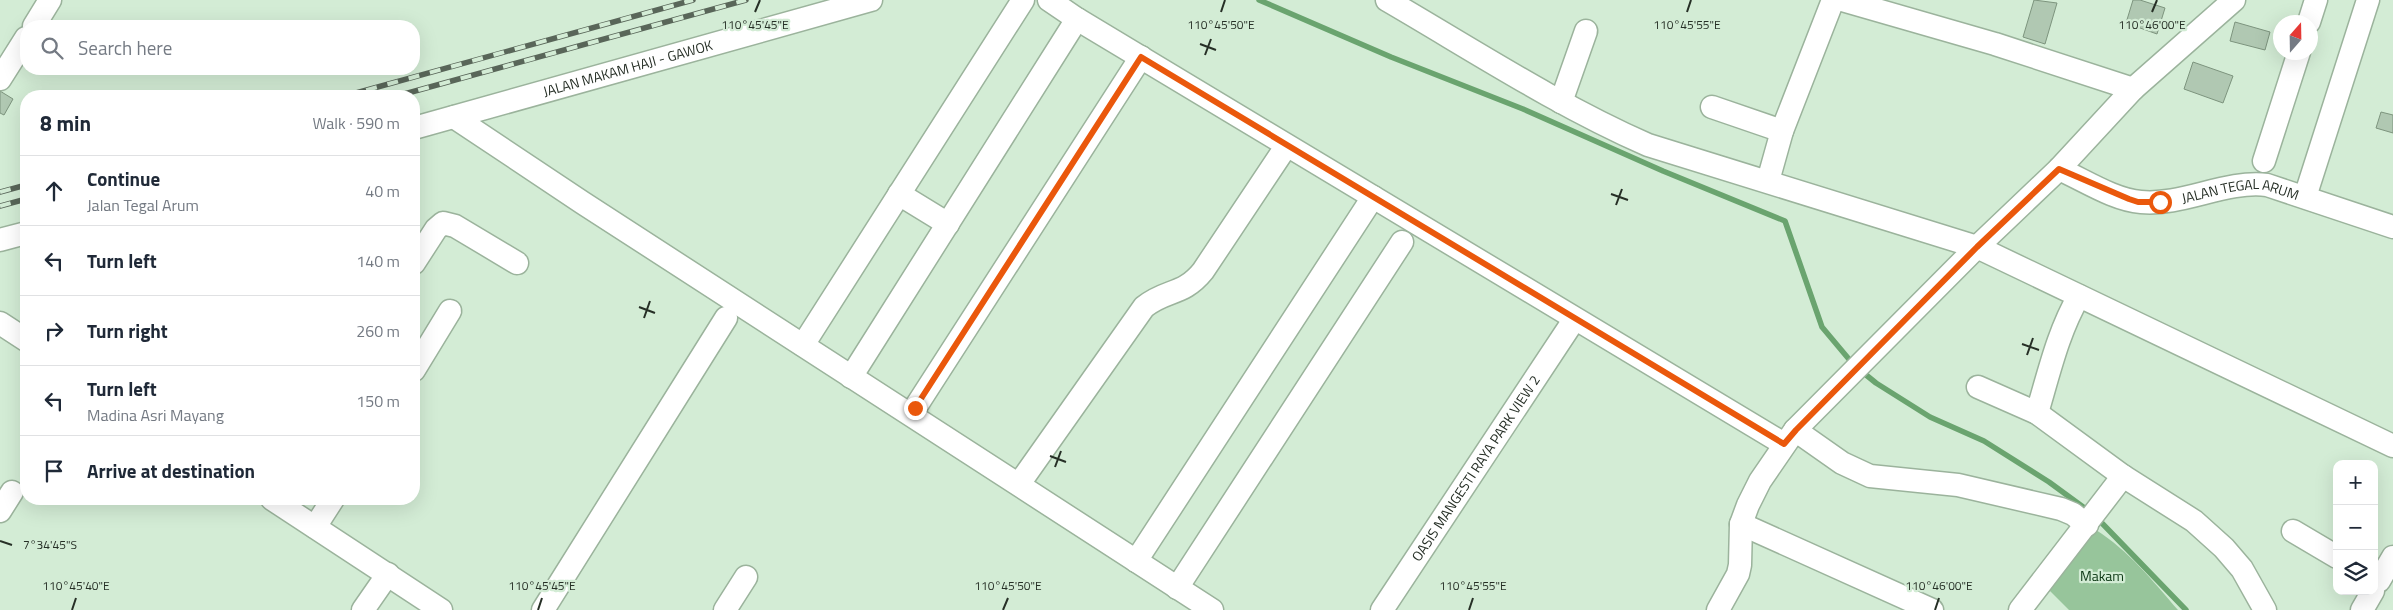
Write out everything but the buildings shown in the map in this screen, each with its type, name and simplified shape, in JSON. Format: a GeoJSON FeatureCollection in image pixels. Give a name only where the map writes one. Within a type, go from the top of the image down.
{"type":"FeatureCollection","features":[{"type":"Feature","properties":{"kind":"street"},"geometry":{"type":"LineString","coordinates":[[38,20],[50,0]]}},
{"type":"Feature","properties":{"kind":"street","name":"JALAN MAKAM HAJI - GAWOK"},"geometry":{"type":"LineString","coordinates":[[420,126],[870,0]]}},
{"type":"Feature","properties":{"kind":"street"},"geometry":{"type":"LineString","coordinates":[[803,345],[1023,0]]}},
{"type":"Feature","properties":{"kind":"street"},"geometry":{"type":"LineString","coordinates":[[1050,0],[1077,19],[1373,197],[1790,437],[1842,463],[1870,476],[1958,485],[2062,509],[2091,519]]}},
{"type":"Feature","properties":{"kind":"street"},"geometry":{"type":"LineString","coordinates":[[1387,0],[1561,102],[1608,127],[1648,145],[1977,247],[2393,446]]}},
{"type":"Feature","properties":{"kind":"street"},"geometry":{"type":"LineString","coordinates":[[1768,181],[1782,131],[1833,0]]}},
{"type":"Feature","properties":{"kind":"street"},"geometry":{"type":"LineString","coordinates":[[1842,0],[1995,44],[2133,89]]}},
{"type":"Feature","properties":{"kind":"street"},"geometry":{"type":"LineString","coordinates":[[1718,610],[1738,574],[1741,524],[1760,481],[1790,437],[1977,247],[2059,169],[2133,89],[2234,0]]}},
{"type":"Feature","properties":{"kind":"street"},"geometry":{"type":"LineString","coordinates":[[2311,15],[2316,0]]}},
{"type":"Feature","properties":{"kind":"street"},"geometry":{"type":"LineString","coordinates":[[2305,197],[2368,0]]}},
{"type":"Feature","properties":{"kind":"street"},"geometry":{"type":"LineString","coordinates":[[852,377],[1077,19]]}},
{"type":"Feature","properties":{"kind":"street"},"geometry":{"type":"LineString","coordinates":[[1561,102],[1586,31]]}},
{"type":"Feature","properties":{"kind":"street"},"geometry":{"type":"LineString","coordinates":[[0,79],[20,47]]}},
{"type":"Feature","properties":{"kind":"street"},"geometry":{"type":"LineString","coordinates":[[915,408],[1141,57]]}},
{"type":"Feature","properties":{"kind":"street"},"geometry":{"type":"LineString","coordinates":[[2264,161],[2296,60]]}},
{"type":"Feature","properties":{"kind":"street"},"geometry":{"type":"LineString","coordinates":[[1712,107],[1782,131]]}},
{"type":"Feature","properties":{"kind":"street"},"geometry":{"type":"LineString","coordinates":[[454,117],[583,203],[1212,610]]}},
{"type":"Feature","properties":{"kind":"street"},"geometry":{"type":"LineString","coordinates":[[1019,484],[1144,308],[1155,298],[1184,289],[1198,277],[1285,148]]}},
{"type":"Feature","properties":{"kind":"street","name":"JALAN TEGAL ARUM"},"geometry":{"type":"LineString","coordinates":[[2059,169],[2119,196],[2138,202],[2160,202],[2259,184],[2305,197],[2393,227]]}},
{"type":"Feature","properties":{"kind":"street"},"geometry":{"type":"LineString","coordinates":[[899,194],[948,224]]}},
{"type":"Feature","properties":{"kind":"street"},"geometry":{"type":"LineString","coordinates":[[1136,560],[1373,197]]}},
{"type":"Feature","properties":{"kind":"street"},"geometry":{"type":"LineString","coordinates":[[420,254],[436,229],[443,223],[455,226],[517,263]]}},
{"type":"Feature","properties":{"kind":"street"},"geometry":{"type":"LineString","coordinates":[[0,240],[20,235]]}},
{"type":"Feature","properties":{"kind":"street"},"geometry":{"type":"LineString","coordinates":[[1177,588],[1402,242]]}},
{"type":"Feature","properties":{"kind":"street"},"geometry":{"type":"LineString","coordinates":[[2037,413],[2059,338],[2068,314],[2079,296]]}},
{"type":"Feature","properties":{"kind":"street"},"geometry":{"type":"LineString","coordinates":[[420,360],[450,311]]}},
{"type":"Feature","properties":{"kind":"street"},"geometry":{"type":"LineString","coordinates":[[544,610],[726,318]]}},
{"type":"Feature","properties":{"kind":"street"},"geometry":{"type":"LineString","coordinates":[[0,324],[20,336]]}},
{"type":"Feature","properties":{"kind":"street","name":"OASIS MANGESTI RAYA PARK VIEW 2"},"geometry":{"type":"LineString","coordinates":[[1382,610],[1570,326]]}},
{"type":"Feature","properties":{"kind":"street"},"geometry":{"type":"LineString","coordinates":[[1978,387],[2037,413],[2122,476],[2179,510],[2211,535],[2242,569],[2265,610]]}},
{"type":"Feature","properties":{"kind":"street"},"geometry":{"type":"LineString","coordinates":[[2020,610],[2122,476]]}},
{"type":"Feature","properties":{"kind":"street"},"geometry":{"type":"LineString","coordinates":[[0,511],[12,492]]}},
{"type":"Feature","properties":{"kind":"street"},"geometry":{"type":"LineString","coordinates":[[281,505],[441,610]]}},
{"type":"Feature","properties":{"kind":"street"},"geometry":{"type":"LineString","coordinates":[[315,527],[329,505]]}},
{"type":"Feature","properties":{"kind":"street"},"geometry":{"type":"LineString","coordinates":[[1741,524],[1932,610]]}},
{"type":"Feature","properties":{"kind":"street"},"geometry":{"type":"LineString","coordinates":[[2293,531],[2333,555]]}},
{"type":"Feature","properties":{"kind":"street"},"geometry":{"type":"LineString","coordinates":[[2362,610],[2379,586],[2393,557]]}},
{"type":"Feature","properties":{"kind":"street"},"geometry":{"type":"LineString","coordinates":[[364,610],[388,574]]}},
{"type":"Feature","properties":{"kind":"street"},"geometry":{"type":"LineString","coordinates":[[725,610],[746,577]]}},
{"type":"Feature","properties":{"kind":"green space","name":"Makam"},"geometry":{"type":"Polygon","coordinates":[[[2096,530],[2130,557],[2178,610],[2069,610],[2048,589],[2096,530]]]}},
{"type":"Feature","properties":{"kind":"waterway"},"geometry":{"type":"LineString","coordinates":[[1259,0],[1391,57],[1523,109],[1663,171],[1785,221],[1822,327],[1853,364]]}},
{"type":"Feature","properties":{"kind":"waterway"},"geometry":{"type":"LineString","coordinates":[[1860,370],[1876,383],[1930,417],[1984,441],[2049,482],[2090,512]]}},
{"type":"Feature","properties":{"kind":"waterway"},"geometry":{"type":"LineString","coordinates":[[2097,518],[2186,610]]}},
{"type":"Feature","properties":{"kind":"railway"},"geometry":{"type":"LineString","coordinates":[[367,90],[693,0]]}},
{"type":"Feature","properties":{"kind":"railway"},"geometry":{"type":"LineString","coordinates":[[419,90],[746,0]]}},
{"type":"Feature","properties":{"kind":"railway"},"geometry":{"type":"LineString","coordinates":[[0,192],[20,187]]}},
{"type":"Feature","properties":{"kind":"railway"},"geometry":{"type":"LineString","coordinates":[[0,206],[20,201]]}},
{"type":"Feature","properties":{"kind":"route"},"geometry":{"type":"LineString","coordinates":[[915,408],[1141,57],[1784,444],[1852,372],[1977,247],[2059,169],[2119,196],[2138,202],[2160,202]]}}]}
